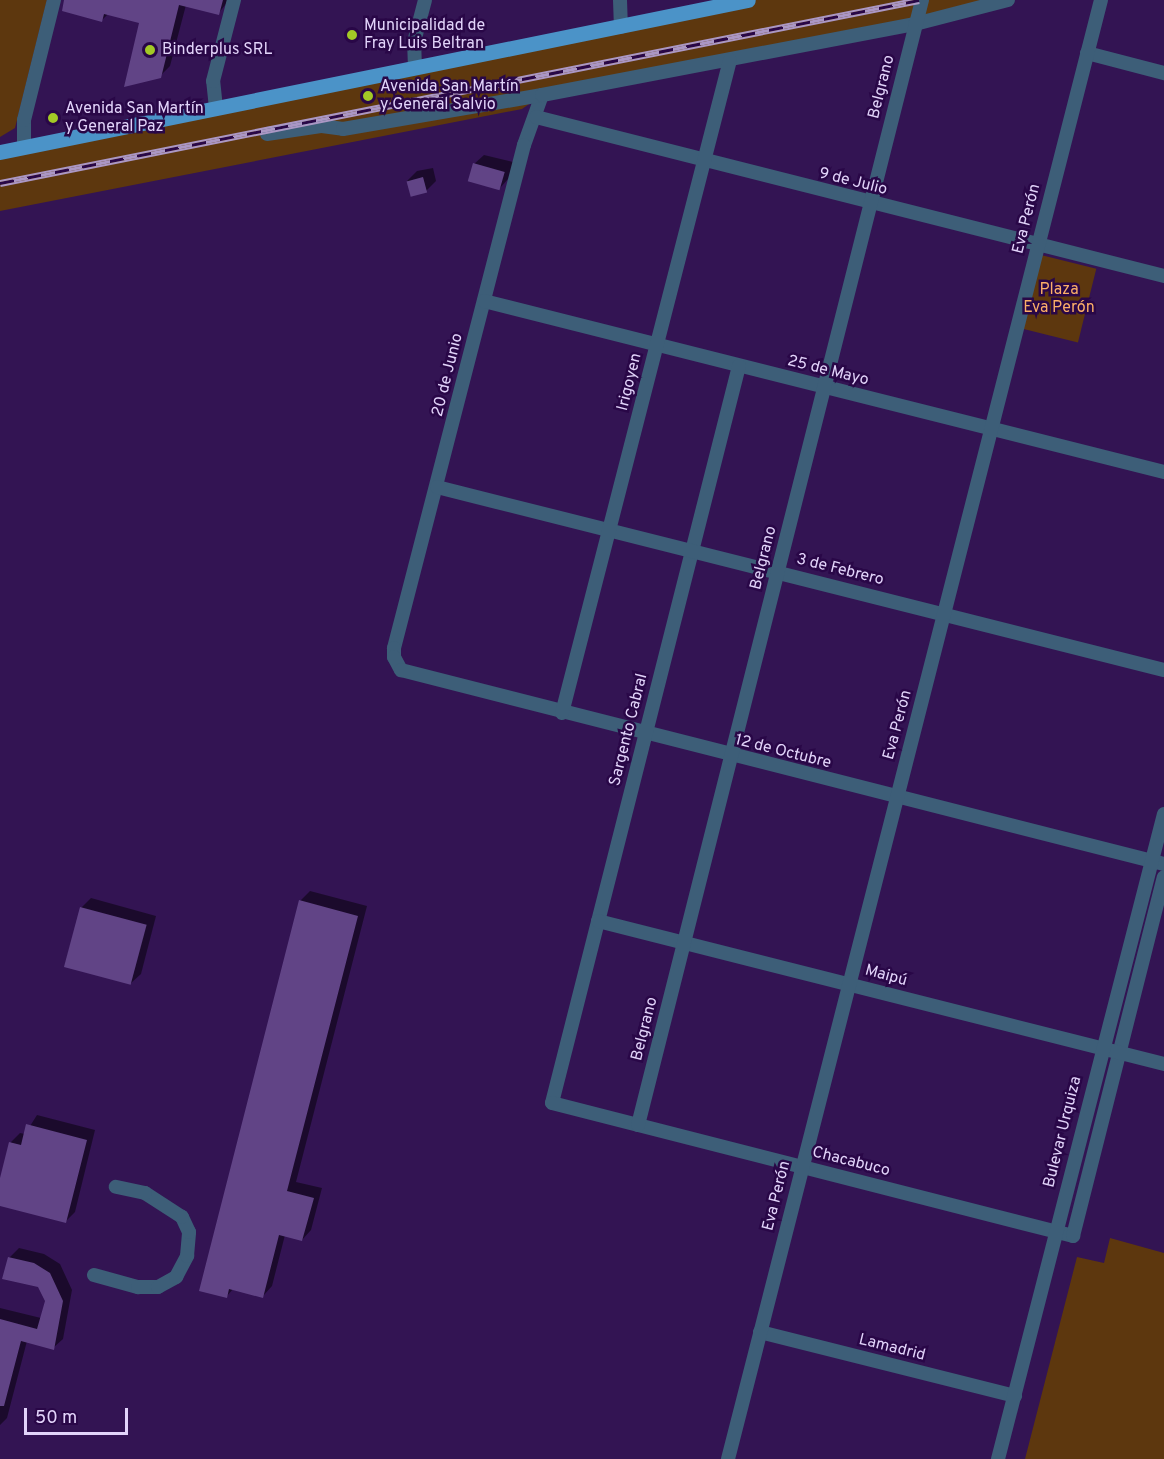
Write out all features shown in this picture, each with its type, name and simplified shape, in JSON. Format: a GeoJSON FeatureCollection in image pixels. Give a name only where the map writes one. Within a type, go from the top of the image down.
{"type":"FeatureCollection","features":[{"type":"Feature","properties":{"kind":"main road"},"geometry":{"type":"LineString","coordinates":[[0,152],[748,0]]}},
{"type":"Feature","properties":{"kind":"street"},"geometry":{"type":"LineString","coordinates":[[24,147],[24,120],[54,0]]}},
{"type":"Feature","properties":{"kind":"street"},"geometry":{"type":"LineString","coordinates":[[216,108],[213,81],[234,0]]}},
{"type":"Feature","properties":{"kind":"street"},"geometry":{"type":"LineString","coordinates":[[415,68],[414,42],[425,0]]}},
{"type":"Feature","properties":{"kind":"street"},"geometry":{"type":"LineString","coordinates":[[620,0],[621,27]]}},
{"type":"Feature","properties":{"kind":"street","name":"Belgrano"},"geometry":{"type":"LineString","coordinates":[[638,1125],[922,0]]}},
{"type":"Feature","properties":{"kind":"street"},"geometry":{"type":"LineString","coordinates":[[267,134],[322,126],[343,129],[542,95],[915,24],[1008,0]]}},
{"type":"Feature","properties":{"kind":"street","name":"Eva Perón"},"geometry":{"type":"LineString","coordinates":[[728,1459],[1101,0]]}},
{"type":"Feature","properties":{"kind":"street"},"geometry":{"type":"LineString","coordinates":[[1087,53],[1164,73]]}},
{"type":"Feature","properties":{"kind":"street","name":"Irigoyen"},"geometry":{"type":"LineString","coordinates":[[562,713],[730,60]]}},
{"type":"Feature","properties":{"kind":"street","name":"20 de Junio"},"geometry":{"type":"LineString","coordinates":[[397,664],[394,648],[524,145],[536,117],[542,95]]}},
{"type":"Feature","properties":{"kind":"street","name":"9 de Julio"},"geometry":{"type":"LineString","coordinates":[[536,117],[1164,276]]}},
{"type":"Feature","properties":{"kind":"street","name":"25 de Mayo"},"geometry":{"type":"LineString","coordinates":[[484,301],[1164,472]]}},
{"type":"Feature","properties":{"kind":"street","name":"Sargento Cabral"},"geometry":{"type":"LineString","coordinates":[[552,1102],[739,366]]}},
{"type":"Feature","properties":{"kind":"street","name":"3 de Febrero"},"geometry":{"type":"LineString","coordinates":[[437,487],[1164,670]]}},
{"type":"Feature","properties":{"kind":"street","name":"12 de Octubre"},"geometry":{"type":"LineString","coordinates":[[397,664],[410,675],[1158,863]]}},
{"type":"Feature","properties":{"kind":"street","name":"Bulevar Urquiza"},"geometry":{"type":"LineString","coordinates":[[998,1459],[1101,1050],[1158,863],[1164,814]]}},
{"type":"Feature","properties":{"kind":"street","name":"Bulevar Urquiza"},"geometry":{"type":"LineString","coordinates":[[1073,1236],[1117,1054],[1164,877]]}},
{"type":"Feature","properties":{"kind":"street","name":"Maipú"},"geometry":{"type":"LineString","coordinates":[[598,921],[849,983],[1101,1050],[1164,1064]]}},
{"type":"Feature","properties":{"kind":"street","name":"Chacabuco"},"geometry":{"type":"LineString","coordinates":[[552,1102],[1073,1236]]}},
{"type":"Feature","properties":{"kind":"street"},"geometry":{"type":"LineString","coordinates":[[94,1275],[138,1287],[158,1287],[176,1277],[187,1256],[189,1232],[182,1217],[145,1193],[116,1187]]}},
{"type":"Feature","properties":{"kind":"street","name":"Lamadrid"},"geometry":{"type":"LineString","coordinates":[[760,1332],[1015,1396]]}},
{"type":"Feature","properties":{"kind":"green space"},"geometry":{"type":"Polygon","coordinates":[[[0,0],[47,0],[15,128],[0,137],[0,0]]]}},
{"type":"Feature","properties":{"kind":"green space"},"geometry":{"type":"Polygon","coordinates":[[[748,0],[1008,0],[542,95],[522,109],[0,211],[0,152],[748,0]]]}},
{"type":"Feature","properties":{"kind":"green space","name":"Plaza Eva Perón"},"geometry":{"type":"Polygon","coordinates":[[[1041,255],[1096,269],[1078,343],[1023,329],[1041,255]]]}},
{"type":"Feature","properties":{"kind":"green space"},"geometry":{"type":"Polygon","coordinates":[[[1110,1238],[1164,1253],[1164,1459],[1025,1459],[1077,1257],[1104,1263],[1110,1238]]]}},
{"type":"Feature","properties":{"kind":"building","name":"Binderplus SRL"},"geometry":{"type":"Polygon","coordinates":[[[64,0],[223,0],[219,15],[179,5],[161,78],[124,87],[139,23],[104,14],[102,22],[62,11],[64,0]]]}},
{"type":"Feature","properties":{"kind":"building"},"geometry":{"type":"Polygon","coordinates":[[[473,163],[505,172],[499,190],[468,181],[473,163]]]}},
{"type":"Feature","properties":{"kind":"building"},"geometry":{"type":"Polygon","coordinates":[[[423,177],[427,192],[411,197],[407,181],[423,177]]]}},
{"type":"Feature","properties":{"kind":"building"},"geometry":{"type":"Polygon","coordinates":[[[299,900],[358,916],[287,1191],[314,1198],[302,1241],[279,1235],[263,1298],[229,1289],[227,1298],[199,1291],[299,900]]]}},
{"type":"Feature","properties":{"kind":"building"},"geometry":{"type":"Polygon","coordinates":[[[80,907],[147,925],[131,985],[64,967],[80,907]]]}},
{"type":"Feature","properties":{"kind":"building"},"geometry":{"type":"Polygon","coordinates":[[[26,1124],[87,1140],[66,1223],[0,1206],[0,1178],[9,1142],[21,1145],[26,1124]]]}},
{"type":"Feature","properties":{"kind":"building"},"geometry":{"type":"Polygon","coordinates":[[[8,1257],[34,1263],[50,1273],[63,1301],[54,1350],[21,1341],[4,1406],[0,1406],[0,1319],[37,1329],[45,1301],[38,1287],[2,1279],[8,1257]]]}},
{"type":"Feature","properties":{"kind":"railway"},"geometry":{"type":"LineString","coordinates":[[0,183],[919,0]]}},
{"type":"Feature","properties":{"kind":"place","name":"Municipalidad de Fray Luis Beltran"},"geometry":{"type":"Point","coordinates":[352,35]}},
{"type":"Feature","properties":{"kind":"place","name":"Binderplus SRL"},"geometry":{"type":"Point","coordinates":[150,50]}},
{"type":"Feature","properties":{"kind":"place","name":"Avenida San Martín y General Salvio"},"geometry":{"type":"Point","coordinates":[368,96]}},
{"type":"Feature","properties":{"kind":"place","name":"Avenida San Martín y General Paz"},"geometry":{"type":"Point","coordinates":[53,118]}}]}
